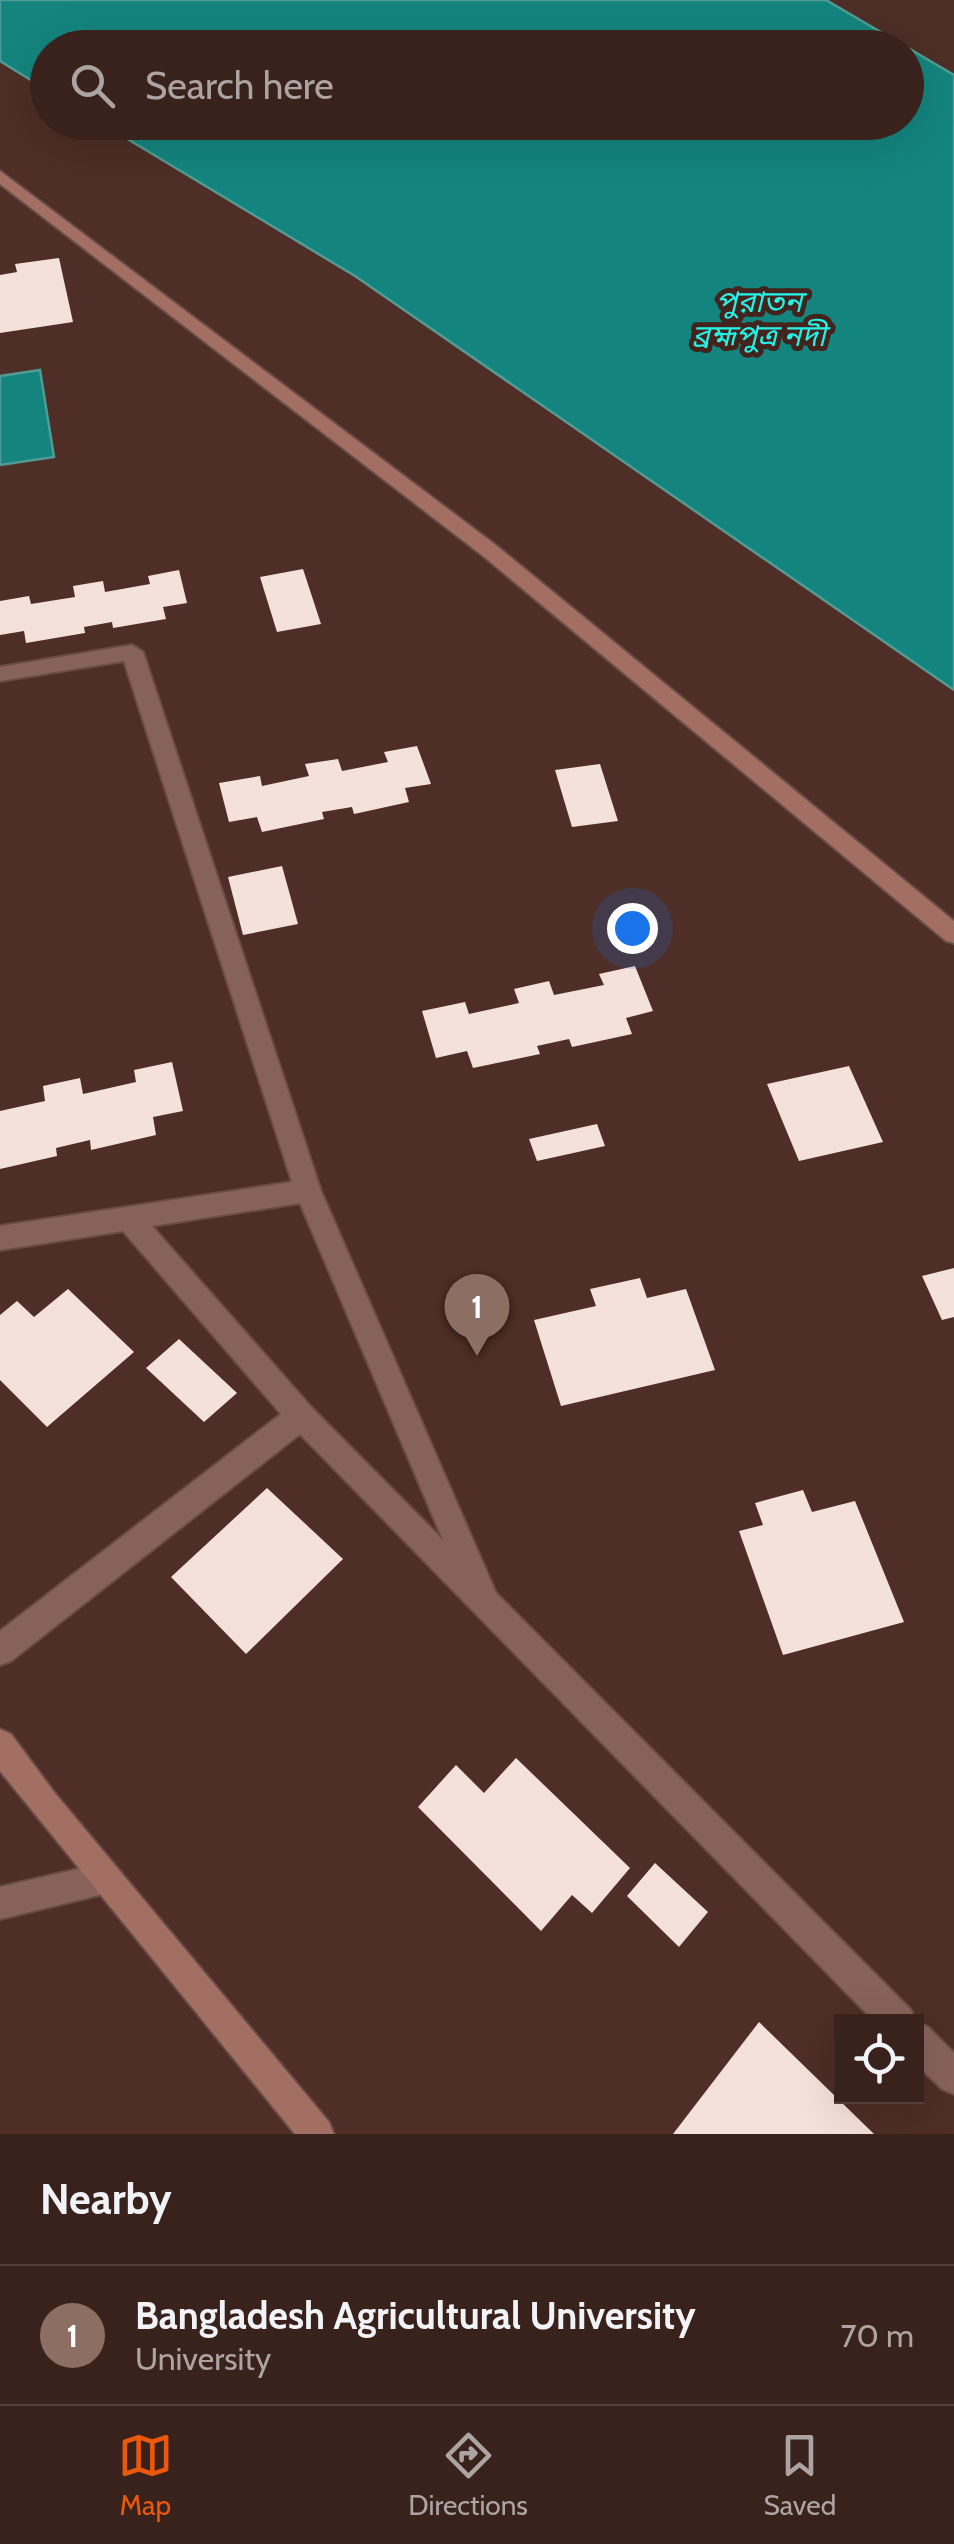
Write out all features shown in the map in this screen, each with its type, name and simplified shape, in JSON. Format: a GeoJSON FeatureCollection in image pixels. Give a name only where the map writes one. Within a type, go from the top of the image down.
{"type":"FeatureCollection","features":[{"type":"Feature","properties":{"kind":"street"},"geometry":{"type":"LineString","coordinates":[[0,176],[490,551],[954,934]]}},
{"type":"Feature","properties":{"kind":"street"},"geometry":{"type":"LineString","coordinates":[[0,674],[132,652],[308,1191],[485,1603]]}},
{"type":"Feature","properties":{"kind":"street"},"geometry":{"type":"LineString","coordinates":[[0,1238],[308,1191]]}},
{"type":"Feature","properties":{"kind":"street"},"geometry":{"type":"LineString","coordinates":[[127,1217],[301,1416],[891,2014]]}},
{"type":"Feature","properties":{"kind":"street"},"geometry":{"type":"LineString","coordinates":[[0,1650],[301,1416]]}},
{"type":"Feature","properties":{"kind":"street"},"geometry":{"type":"LineString","coordinates":[[0,1745],[104,1879],[317,2134]]}},
{"type":"Feature","properties":{"kind":"street"},"geometry":{"type":"LineString","coordinates":[[0,1904],[104,1879]]}},
{"type":"Feature","properties":{"kind":"street"},"geometry":{"type":"LineString","coordinates":[[924,2048],[954,2078]]}},
{"type":"Feature","properties":{"kind":"water","name":"পুরাতন ব্রহ্মপুত্র নদী"},"geometry":{"type":"Polygon","coordinates":[[[0,0],[826,0],[877,30],[30,30],[30,80],[0,61],[0,0]]]}},
{"type":"Feature","properties":{"kind":"water","name":"পুরাতন ব্রহ্মপুত্র নদী"},"geometry":{"type":"Polygon","coordinates":[[[924,57],[954,75],[954,690],[355,276],[129,140],[924,140],[924,57]]]}},
{"type":"Feature","properties":{"kind":"water"},"geometry":{"type":"Polygon","coordinates":[[[40,370],[54,457],[0,465],[0,376],[40,370]]]}},
{"type":"Feature","properties":{"kind":"building"},"geometry":{"type":"Polygon","coordinates":[[[59,258],[73,322],[0,333],[0,275],[17,272],[15,264],[59,258]]]}},
{"type":"Feature","properties":{"kind":"building"},"geometry":{"type":"Polygon","coordinates":[[[303,569],[321,624],[277,632],[260,577],[303,569]]]}},
{"type":"Feature","properties":{"kind":"building"},"geometry":{"type":"Polygon","coordinates":[[[179,570],[187,603],[163,607],[166,619],[113,628],[112,622],[84,627],[85,633],[26,643],[24,631],[0,635],[0,601],[29,596],[31,604],[75,597],[73,586],[103,581],[105,592],[150,584],[148,576],[179,570]]]}},
{"type":"Feature","properties":{"kind":"building"},"geometry":{"type":"Polygon","coordinates":[[[417,746],[431,784],[405,788],[409,802],[354,814],[352,807],[322,812],[324,819],[262,832],[257,817],[229,822],[219,783],[260,776],[262,786],[309,776],[305,764],[338,759],[342,771],[388,762],[384,752],[417,746]]]}},
{"type":"Feature","properties":{"kind":"building"},"geometry":{"type":"Polygon","coordinates":[[[600,764],[618,821],[572,827],[555,770],[600,764]]]}},
{"type":"Feature","properties":{"kind":"building"},"geometry":{"type":"Polygon","coordinates":[[[282,866],[298,924],[243,935],[228,877],[282,866]]]}},
{"type":"Feature","properties":{"kind":"building"},"geometry":{"type":"Polygon","coordinates":[[[635,966],[653,1011],[626,1018],[632,1034],[572,1047],[569,1039],[537,1046],[540,1054],[473,1068],[467,1051],[436,1058],[422,1011],[465,1002],[469,1014],[519,1003],[514,989],[549,981],[554,995],[604,985],[599,974],[635,966]]]}},
{"type":"Feature","properties":{"kind":"building"},"geometry":{"type":"Polygon","coordinates":[[[172,1062],[183,1111],[153,1117],[156,1135],[91,1150],[90,1140],[56,1148],[57,1156],[0,1169],[0,1111],[45,1101],[43,1086],[80,1078],[83,1094],[136,1082],[134,1070],[172,1062]]]}},
{"type":"Feature","properties":{"kind":"building"},"geometry":{"type":"Polygon","coordinates":[[[849,1066],[883,1142],[799,1161],[767,1084],[849,1066]]]}},
{"type":"Feature","properties":{"kind":"building"},"geometry":{"type":"Polygon","coordinates":[[[597,1124],[605,1146],[537,1161],[529,1139],[597,1124]]]}},
{"type":"Feature","properties":{"kind":"building"},"geometry":{"type":"Polygon","coordinates":[[[954,1268],[954,1317],[942,1320],[922,1276],[954,1268]]]}},
{"type":"Feature","properties":{"kind":"building"},"geometry":{"type":"Polygon","coordinates":[[[640,1278],[647,1298],[686,1289],[715,1370],[561,1406],[534,1320],[596,1306],[590,1289],[640,1278]]]}},
{"type":"Feature","properties":{"kind":"building"},"geometry":{"type":"Polygon","coordinates":[[[68,1289],[134,1352],[47,1427],[0,1380],[0,1315],[17,1301],[34,1317],[68,1289]]]}},
{"type":"Feature","properties":{"kind":"building"},"geometry":{"type":"Polygon","coordinates":[[[179,1339],[237,1393],[204,1422],[146,1368],[179,1339]]]}},
{"type":"Feature","properties":{"kind":"building"},"geometry":{"type":"Polygon","coordinates":[[[267,1488],[343,1559],[246,1654],[171,1577],[267,1488]]]}},
{"type":"Feature","properties":{"kind":"building"},"geometry":{"type":"Polygon","coordinates":[[[803,1490],[812,1512],[855,1501],[904,1622],[783,1655],[739,1531],[763,1525],[755,1503],[803,1490]]]}},
{"type":"Feature","properties":{"kind":"building"},"geometry":{"type":"Polygon","coordinates":[[[516,1758],[630,1868],[592,1913],[572,1895],[541,1931],[418,1807],[456,1765],[484,1793],[516,1758]]]}},
{"type":"Feature","properties":{"kind":"building"},"geometry":{"type":"Polygon","coordinates":[[[655,1863],[708,1912],[679,1947],[627,1896],[655,1863]]]}},
{"type":"Feature","properties":{"kind":"building"},"geometry":{"type":"Polygon","coordinates":[[[759,2022],[834,2095],[834,2104],[843,2104],[874,2134],[673,2134],[759,2022]]]}},
{"type":"Feature","properties":{"kind":"place","name":"Bangladesh Agricultural University"},"geometry":{"type":"Point","coordinates":[477,1356]}}]}
